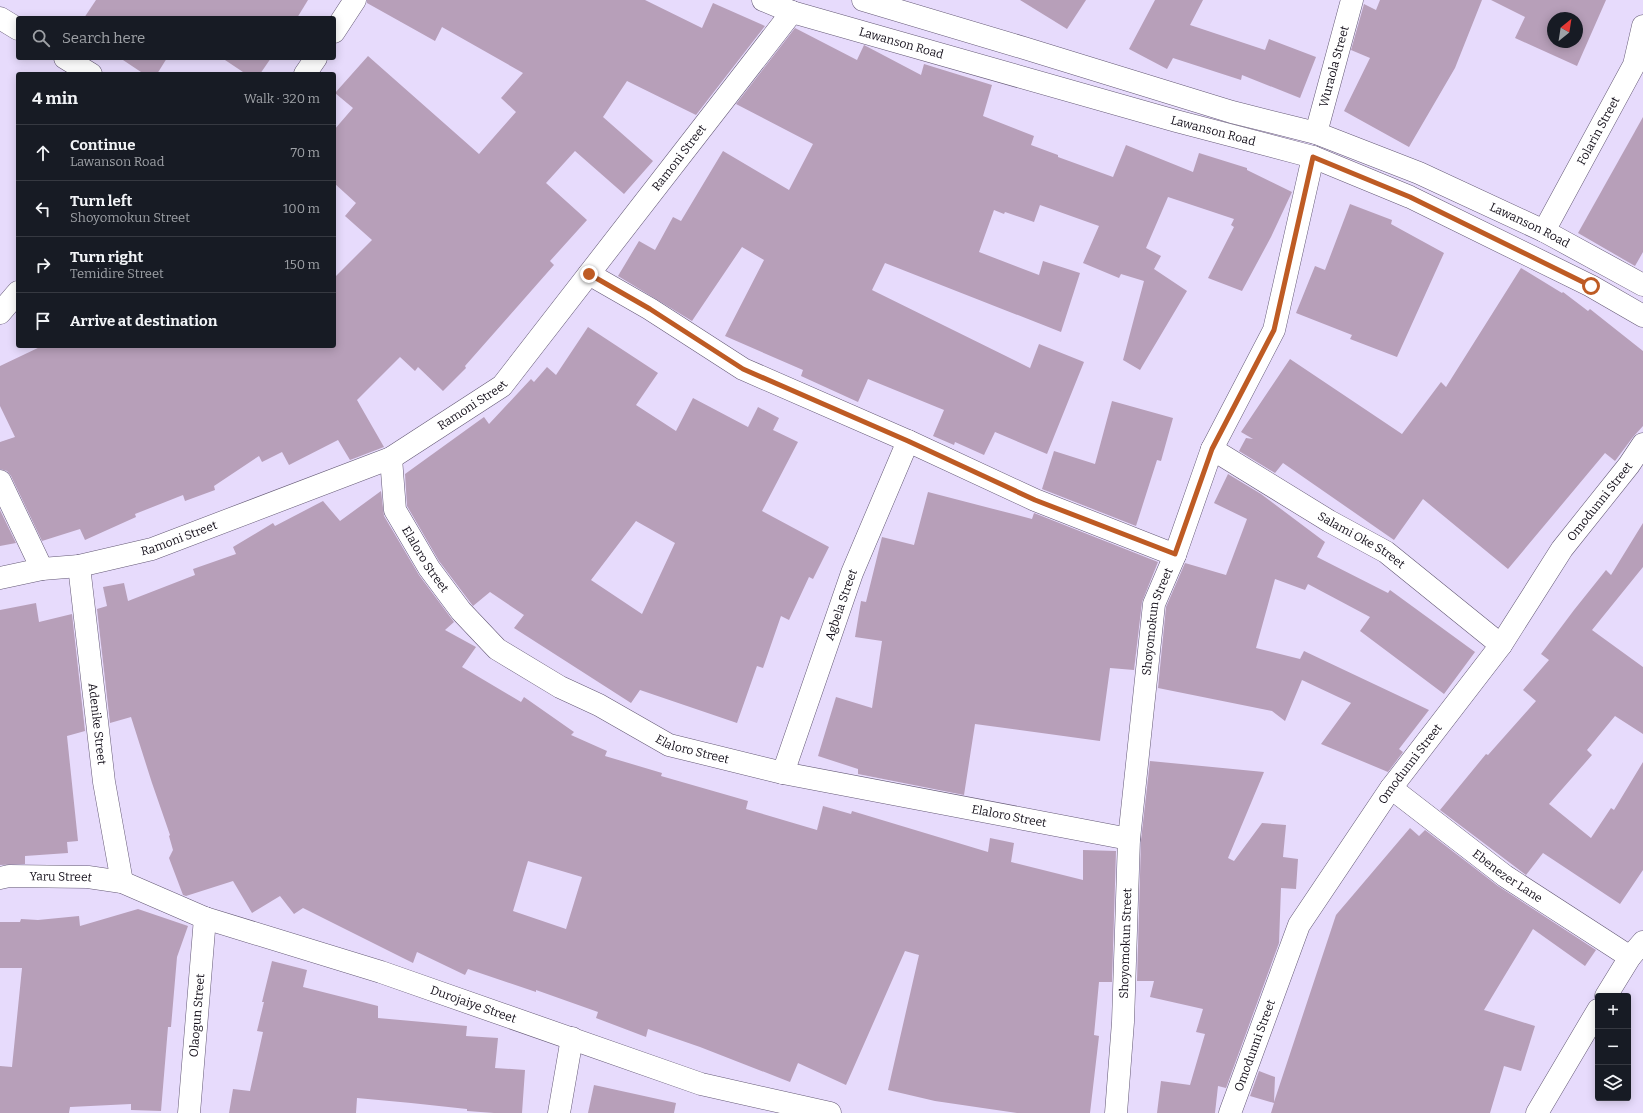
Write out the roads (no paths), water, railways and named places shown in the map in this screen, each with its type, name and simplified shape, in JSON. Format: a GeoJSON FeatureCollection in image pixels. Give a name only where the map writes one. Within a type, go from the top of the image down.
{"type":"FeatureCollection","features":[{"type":"Feature","properties":{"kind":"street"},"geometry":{"type":"LineString","coordinates":[[336,29],[355,0]]}},
{"type":"Feature","properties":{"kind":"street","name":"Lawanson Road"},"geometry":{"type":"LineString","coordinates":[[763,0],[792,12],[1168,119],[1313,157],[1410,197],[1591,286],[1643,316]]}},
{"type":"Feature","properties":{"kind":"street","name":"Lawanson Road"},"geometry":{"type":"LineString","coordinates":[[863,0],[1232,112],[1316,133],[1419,173],[1544,231],[1643,285]]}},
{"type":"Feature","properties":{"kind":"street","name":"Wuraola Street"},"geometry":{"type":"LineString","coordinates":[[1316,133],[1352,0]]}},
{"type":"Feature","properties":{"kind":"street","name":"Ramoni Street"},"geometry":{"type":"LineString","coordinates":[[0,578],[42,569],[79,566],[152,549],[391,458],[502,386],[792,12]]}},
{"type":"Feature","properties":{"kind":"street"},"geometry":{"type":"LineString","coordinates":[[0,18],[16,28]]}},
{"type":"Feature","properties":{"kind":"street","name":"Folarin Street"},"geometry":{"type":"LineString","coordinates":[[1544,231],[1634,65],[1643,26]]}},
{"type":"Feature","properties":{"kind":"street"},"geometry":{"type":"LineString","coordinates":[[68,60],[88,72]]}},
{"type":"Feature","properties":{"kind":"street"},"geometry":{"type":"LineString","coordinates":[[307,72],[315,60]]}},
{"type":"Feature","properties":{"kind":"street","name":"Shoyomokun Street"},"geometry":{"type":"LineString","coordinates":[[1116,1113],[1123,1022],[1129,839],[1154,604],[1175,554],[1212,449],[1274,330],[1313,157]]}},
{"type":"Feature","properties":{"kind":"street"},"geometry":{"type":"LineString","coordinates":[[589,274],[650,309],[743,369],[908,441],[1035,500],[1175,554]]}},
{"type":"Feature","properties":{"kind":"street"},"geometry":{"type":"LineString","coordinates":[[0,313],[16,294]]}},
{"type":"Feature","properties":{"kind":"street","name":"Agbela Street"},"geometry":{"type":"LineString","coordinates":[[783,773],[852,573],[908,441]]}},
{"type":"Feature","properties":{"kind":"street","name":"Omodunni Street"},"geometry":{"type":"LineString","coordinates":[[1230,1113],[1299,925],[1391,788],[1501,645],[1562,549],[1629,465],[1643,444]]}},
{"type":"Feature","properties":{"kind":"street","name":"Salami Oke Street"},"geometry":{"type":"LineString","coordinates":[[1212,449],[1329,521],[1386,552],[1501,645]]}},
{"type":"Feature","properties":{"kind":"street","name":"Elaloro Street"},"geometry":{"type":"LineString","coordinates":[[391,458],[395,510],[429,568],[461,611],[497,649],[560,687],[599,705],[669,745],[783,773],[1129,839]]}},
{"type":"Feature","properties":{"kind":"street"},"geometry":{"type":"LineString","coordinates":[[0,481],[42,569]]}},
{"type":"Feature","properties":{"kind":"street","name":"Adenike Street"},"geometry":{"type":"LineString","coordinates":[[79,566],[104,782],[122,882]]}},
{"type":"Feature","properties":{"kind":"street","name":"Ebenezer Lane"},"geometry":{"type":"LineString","coordinates":[[1391,788],[1505,876],[1636,950]]}},
{"type":"Feature","properties":{"kind":"street","name":"Yaru Street"},"geometry":{"type":"LineString","coordinates":[[0,878],[8,876],[88,878],[122,882]]}},
{"type":"Feature","properties":{"kind":"street","name":"Durojaiye Street"},"geometry":{"type":"LineString","coordinates":[[122,882],[205,918],[381,972],[701,1084],[830,1113]]}},
{"type":"Feature","properties":{"kind":"street","name":"Olaogun Street"},"geometry":{"type":"LineString","coordinates":[[189,1113],[205,918]]}},
{"type":"Feature","properties":{"kind":"street"},"geometry":{"type":"LineString","coordinates":[[1608,993],[1636,950]]}},
{"type":"Feature","properties":{"kind":"street"},"geometry":{"type":"LineString","coordinates":[[1537,1113],[1595,1015]]}},
{"type":"Feature","properties":{"kind":"street"},"geometry":{"type":"LineString","coordinates":[[559,1113],[572,1038]]}}]}
